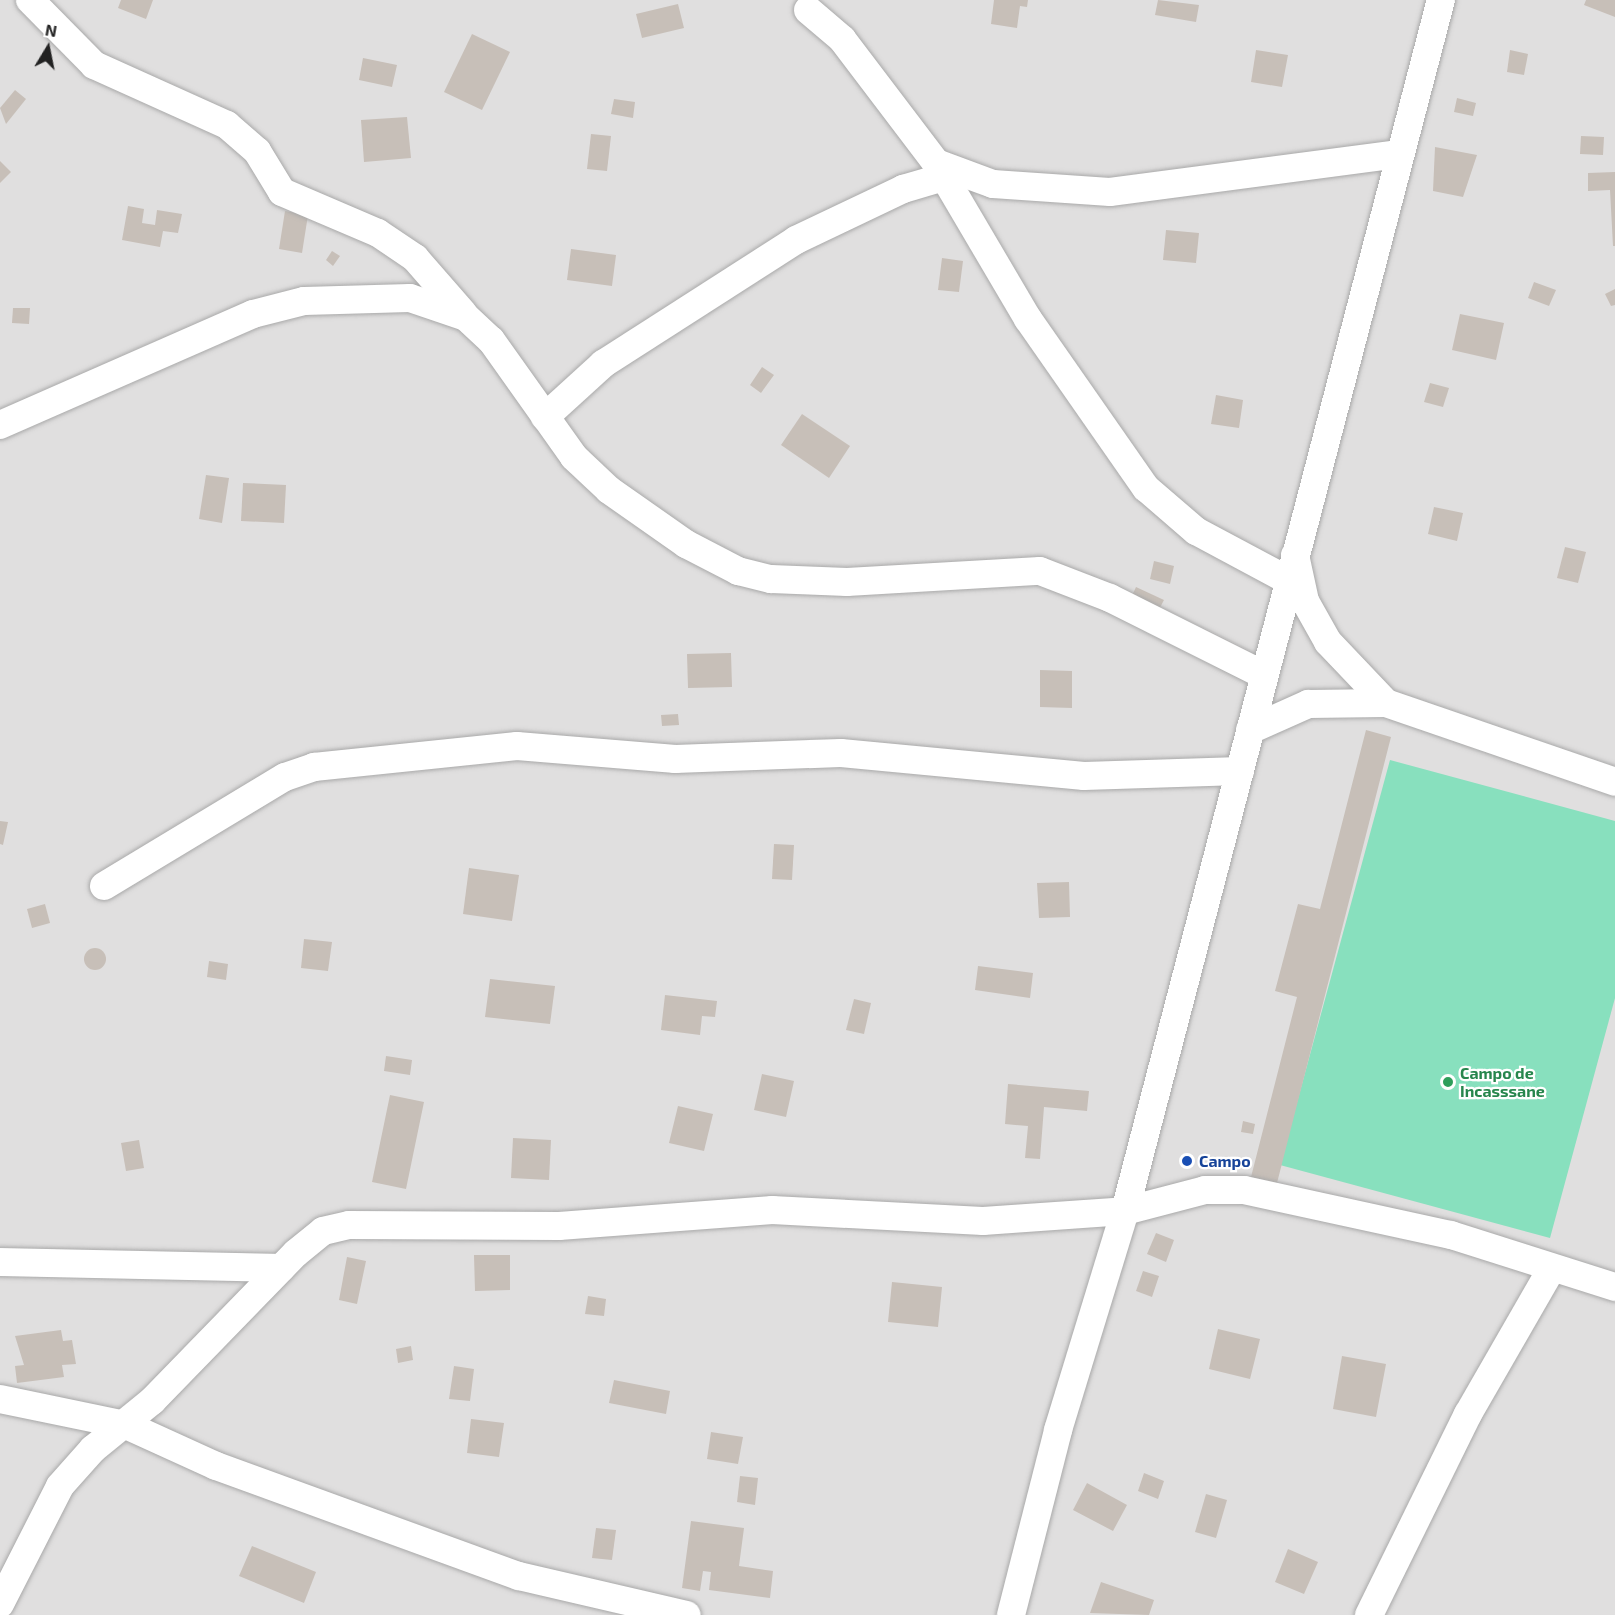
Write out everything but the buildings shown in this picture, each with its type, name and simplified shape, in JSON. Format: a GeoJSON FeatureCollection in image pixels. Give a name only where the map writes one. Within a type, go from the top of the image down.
{"type":"FeatureCollection","features":[{"type":"Feature","properties":{"kind":"street"},"geometry":{"type":"LineString","coordinates":[[30,0],[94,65],[227,125],[256,151],[282,192],[378,233],[414,258],[466,317],[491,340],[574,457],[609,490],[686,544],[738,571],[771,579],[847,582],[1040,571],[1110,598],[1264,675]]}},
{"type":"Feature","properties":{"kind":"street"},"geometry":{"type":"LineString","coordinates":[[1011,1615],[1058,1430],[1125,1211],[1240,771],[1286,579],[1441,0]]}},
{"type":"Feature","properties":{"kind":"street"},"geometry":{"type":"LineString","coordinates":[[808,10],[842,39],[940,170],[1028,319],[1146,488],[1196,531],[1286,579]]}},
{"type":"Feature","properties":{"kind":"street"},"geometry":{"type":"LineString","coordinates":[[545,417],[603,364],[796,240],[940,170],[1023,190],[1110,192],[1400,154]]}},
{"type":"Feature","properties":{"kind":"street"},"geometry":{"type":"LineString","coordinates":[[0,425],[195,336],[304,301],[410,298],[466,317]]}},
{"type":"Feature","properties":{"kind":"street"},"geometry":{"type":"LineString","coordinates":[[1294,550],[1305,601],[1328,642],[1386,703]]}},
{"type":"Feature","properties":{"kind":"street"},"geometry":{"type":"LineString","coordinates":[[1250,730],[1308,704],[1386,703],[1615,782]]}},
{"type":"Feature","properties":{"kind":"street"},"geometry":{"type":"LineString","coordinates":[[104,886],[285,777],[314,768],[517,746],[675,759],[841,753],[1084,776],[1240,771]]}},
{"type":"Feature","properties":{"kind":"street"},"geometry":{"type":"LineString","coordinates":[[0,1604],[60,1486],[93,1449],[126,1425],[281,1268],[323,1231],[349,1225],[558,1226],[772,1210],[983,1221],[1125,1211],[1205,1190],[1286,1195],[1451,1235],[1615,1287]]}},
{"type":"Feature","properties":{"kind":"street"},"geometry":{"type":"LineString","coordinates":[[0,1262],[281,1268]]}},
{"type":"Feature","properties":{"kind":"street"},"geometry":{"type":"LineString","coordinates":[[1369,1615],[1468,1414],[1552,1268]]}},
{"type":"Feature","properties":{"kind":"street"},"geometry":{"type":"LineString","coordinates":[[0,1399],[126,1425],[216,1466],[519,1576],[687,1615]]}},
{"type":"Feature","properties":{"kind":"shaded area"},"geometry":{"type":"Polygon","coordinates":[[[0,0],[1615,0],[1615,1615],[0,1615],[0,0]]]}},
{"type":"Feature","properties":{"kind":"green space","name":"Campo de Incasssane"},"geometry":{"type":"Polygon","coordinates":[[[1390,760],[1615,821],[1615,998],[1550,1238],[1280,1165],[1390,760]]]}},
{"type":"Feature","properties":{"kind":"place","name":"Campo de Incasssane"},"geometry":{"type":"Point","coordinates":[1448,1082]}},
{"type":"Feature","properties":{"kind":"place","name":"Campo"},"geometry":{"type":"Point","coordinates":[1187,1161]}}]}
